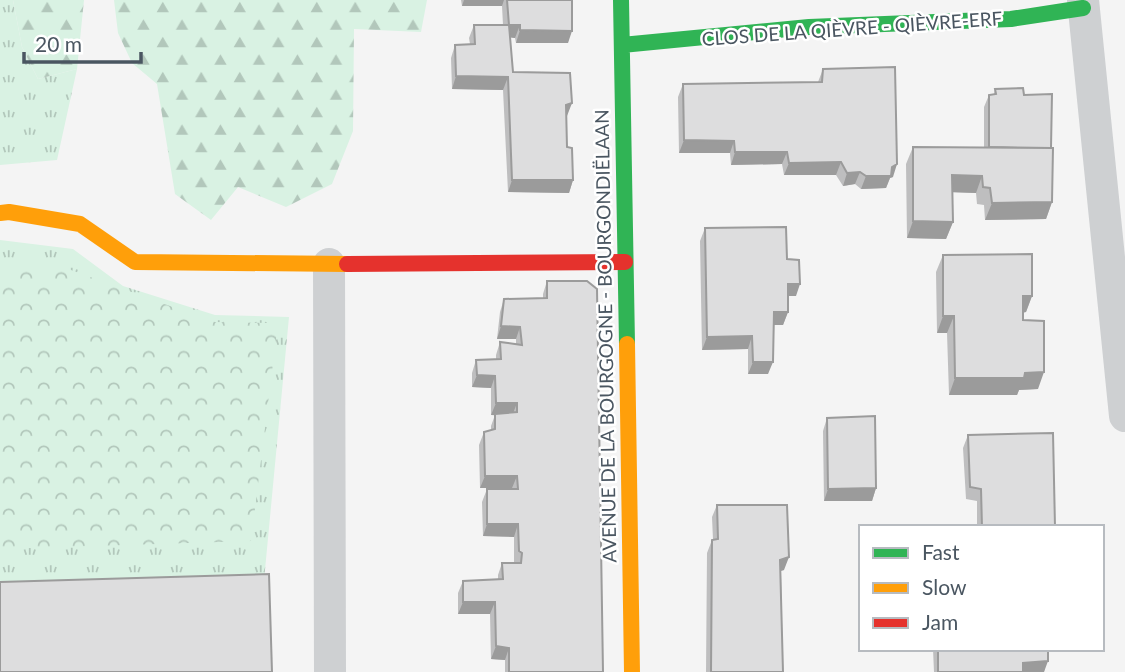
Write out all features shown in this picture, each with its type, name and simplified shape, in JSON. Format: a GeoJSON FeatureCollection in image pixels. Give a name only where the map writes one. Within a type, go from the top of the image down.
{"type":"FeatureCollection","features":[{"type":"Feature","properties":{"kind":"street","name":"AVENUE DE LA BOURGOGNE - BOURGONDIËLAAN"},"geometry":{"type":"LineString","coordinates":[[621,0],[632,672]]}},
{"type":"Feature","properties":{"kind":"street","name":"CLOS DE LA QIÈVRE - QIÈVRE-ERF"},"geometry":{"type":"LineString","coordinates":[[622,45],[809,27],[1011,19],[1083,4],[1125,416]]}},
{"type":"Feature","properties":{"kind":"street"},"geometry":{"type":"LineString","coordinates":[[0,213],[9,212],[80,223],[135,262],[328,264],[625,261]]}},
{"type":"Feature","properties":{"kind":"street"},"geometry":{"type":"LineString","coordinates":[[328,264],[330,672]]}},
{"type":"Feature","properties":{"kind":"green space"},"geometry":{"type":"Polygon","coordinates":[[[0,0],[13,0],[22,47],[38,79],[77,69],[57,160],[0,165],[0,0]]]}},
{"type":"Feature","properties":{"kind":"green space"},"geometry":{"type":"Polygon","coordinates":[[[13,0],[84,0],[77,69],[38,79],[22,47],[13,0]]]}},
{"type":"Feature","properties":{"kind":"green space"},"geometry":{"type":"Polygon","coordinates":[[[114,0],[427,0],[421,32],[354,29],[353,131],[332,184],[286,207],[238,187],[211,220],[175,194],[157,84],[132,63],[118,33],[114,0]]]}},
{"type":"Feature","properties":{"kind":"green space"},"geometry":{"type":"Polygon","coordinates":[[[0,240],[73,249],[123,286],[215,315],[289,317],[263,591],[0,598],[0,240]]]}},
{"type":"Feature","properties":{"kind":"green space"},"geometry":{"type":"Polygon","coordinates":[[[60,266],[214,322],[278,323],[251,541],[0,549],[0,268],[60,266]]]}},
{"type":"Feature","properties":{"kind":"building"},"geometry":{"type":"Polygon","coordinates":[[[507,0],[572,0],[572,31],[520,30],[520,25],[509,25],[507,0]]]}},
{"type":"Feature","properties":{"kind":"building"},"geometry":{"type":"Polygon","coordinates":[[[474,25],[509,25],[513,72],[570,73],[572,103],[566,105],[567,147],[572,148],[573,180],[512,180],[508,77],[456,76],[455,45],[475,44],[474,25]]]}},
{"type":"Feature","properties":{"kind":"building"},"geometry":{"type":"Polygon","coordinates":[[[895,67],[897,164],[892,167],[891,176],[847,173],[841,162],[789,163],[787,152],[735,152],[734,141],[684,140],[683,84],[822,82],[823,69],[895,67]]]}},
{"type":"Feature","properties":{"kind":"building"},"geometry":{"type":"Polygon","coordinates":[[[1023,88],[1024,95],[1052,94],[1051,148],[989,147],[989,95],[996,94],[995,89],[1023,88]]]}},
{"type":"Feature","properties":{"kind":"building"},"geometry":{"type":"Polygon","coordinates":[[[913,147],[1053,148],[1052,202],[992,203],[990,188],[983,187],[982,176],[952,175],[953,222],[913,221],[913,147]]]}},
{"type":"Feature","properties":{"kind":"building"},"geometry":{"type":"Polygon","coordinates":[[[786,227],[787,259],[799,260],[800,284],[788,284],[788,312],[774,312],[773,362],[753,362],[752,336],[707,337],[705,228],[786,227]]]}},
{"type":"Feature","properties":{"kind":"building"},"geometry":{"type":"Polygon","coordinates":[[[1032,254],[1032,296],[1023,296],[1023,320],[1044,321],[1044,372],[1025,373],[1024,378],[955,378],[954,316],[943,316],[943,255],[1032,254]]]}},
{"type":"Feature","properties":{"kind":"building"},"geometry":{"type":"Polygon","coordinates":[[[547,281],[587,281],[597,289],[603,672],[509,672],[509,648],[496,646],[495,602],[463,602],[463,581],[503,579],[502,563],[521,563],[522,553],[519,551],[518,524],[487,524],[487,489],[518,489],[517,476],[485,476],[484,432],[495,429],[495,414],[517,412],[517,403],[496,403],[495,376],[477,375],[476,360],[501,359],[500,342],[522,345],[520,327],[501,326],[504,299],[547,298],[547,281]]]}},
{"type":"Feature","properties":{"kind":"building"},"geometry":{"type":"Polygon","coordinates":[[[875,416],[876,488],[828,489],[827,418],[875,416]]]}},
{"type":"Feature","properties":{"kind":"building"},"geometry":{"type":"Polygon","coordinates":[[[1053,433],[1055,525],[982,525],[981,489],[970,487],[968,435],[1053,433]]]}},
{"type":"Feature","properties":{"kind":"building"},"geometry":{"type":"Polygon","coordinates":[[[717,505],[787,505],[789,557],[780,560],[783,672],[711,672],[712,540],[718,539],[717,505]]]}},
{"type":"Feature","properties":{"kind":"building"},"geometry":{"type":"Polygon","coordinates":[[[269,574],[272,672],[0,672],[0,582],[269,574]]]}},
{"type":"Feature","properties":{"kind":"building"},"geometry":{"type":"Polygon","coordinates":[[[938,651],[1048,651],[1048,661],[1023,663],[1023,672],[938,672],[938,651]]]}},
{"type":"Feature","properties":{"kind":"traffic: fast"},"geometry":{"type":"LineString","coordinates":[[621,0],[627,344]]}},
{"type":"Feature","properties":{"kind":"traffic: fast"},"geometry":{"type":"LineString","coordinates":[[622,45],[809,27],[1011,19],[1083,8]]}},
{"type":"Feature","properties":{"kind":"traffic: slow"},"geometry":{"type":"LineString","coordinates":[[0,213],[9,212],[80,224],[135,262],[347,264]]}},
{"type":"Feature","properties":{"kind":"traffic: slow"},"geometry":{"type":"LineString","coordinates":[[627,344],[632,672]]}},
{"type":"Feature","properties":{"kind":"traffic: jam"},"geometry":{"type":"LineString","coordinates":[[347,264],[625,262]]}}]}
